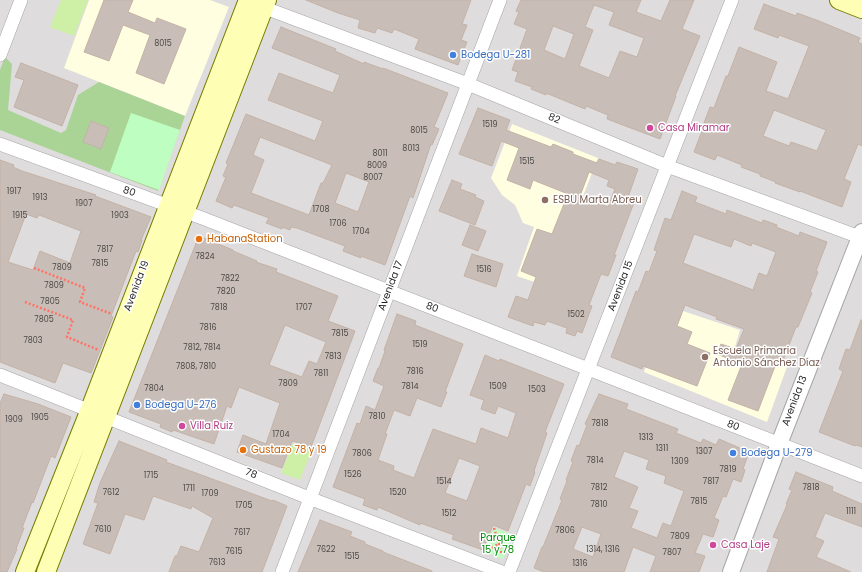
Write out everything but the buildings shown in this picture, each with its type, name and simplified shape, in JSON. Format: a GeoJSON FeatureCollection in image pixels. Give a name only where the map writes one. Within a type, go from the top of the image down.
{"type":"FeatureCollection","features":[{"type":"Feature","properties":{"kind":"main road","name":"Avenida 19"},"geometry":{"type":"LineString","coordinates":[[25,572],[89,411],[247,0]]}},
{"type":"Feature","properties":{"kind":"main road"},"geometry":{"type":"LineString","coordinates":[[839,0],[862,9]]}},
{"type":"Feature","properties":{"kind":"main road","name":"Avenida 19"},"geometry":{"type":"LineString","coordinates":[[46,572],[266,4]]}},
{"type":"Feature","properties":{"kind":"street"},"geometry":{"type":"LineString","coordinates":[[0,55],[21,0]]}},
{"type":"Feature","properties":{"kind":"street","name":"82"},"geometry":{"type":"LineString","coordinates":[[247,0],[266,4],[468,84],[667,166],[861,236]]}},
{"type":"Feature","properties":{"kind":"street","name":"Avenida 17"},"geometry":{"type":"LineString","coordinates":[[282,572],[500,0]]}},
{"type":"Feature","properties":{"kind":"street","name":"Avenida 15"},"geometry":{"type":"LineString","coordinates":[[509,572],[732,0]]}},
{"type":"Feature","properties":{"kind":"street","name":"80"},"geometry":{"type":"LineString","coordinates":[[0,144],[186,212],[589,368],[862,476]]}},
{"type":"Feature","properties":{"kind":"street","name":"Avenida 13"},"geometry":{"type":"LineString","coordinates":[[731,572],[779,444],[861,236]]}},
{"type":"Feature","properties":{"kind":"street","name":"78"},"geometry":{"type":"LineString","coordinates":[[0,375],[309,498],[503,566]]}},
{"type":"Feature","properties":{"kind":"path"},"geometry":{"type":"LineString","coordinates":[[34,268],[85,288],[80,302],[115,315]]}},
{"type":"Feature","properties":{"kind":"path"},"geometry":{"type":"LineString","coordinates":[[25,302],[73,320],[67,337],[101,351]]}},
{"type":"Feature","properties":{"kind":"path"},"geometry":{"type":"LineString","coordinates":[[494,528],[503,566]]}},
{"type":"Feature","properties":{"kind":"path"},"geometry":{"type":"LineString","coordinates":[[484,552],[512,535]]}},
{"type":"Feature","properties":{"kind":"shaded area"},"geometry":{"type":"Polygon","coordinates":[[[0,0],[248,0],[25,572],[0,572],[0,0]]]}},
{"type":"Feature","properties":{"kind":"shaded area"},"geometry":{"type":"Polygon","coordinates":[[[89,0],[210,0],[229,7],[185,116],[64,68],[89,0]]]}},
{"type":"Feature","properties":{"kind":"shaded area"},"geometry":{"type":"Polygon","coordinates":[[[267,0],[839,0],[862,9],[862,572],[46,572],[267,0]]]}},
{"type":"Feature","properties":{"kind":"shaded area","name":"ESBU Marta Abreu"},"geometry":{"type":"Polygon","coordinates":[[[512,124],[598,158],[568,234],[543,285],[517,276],[534,227],[523,223],[515,205],[502,195],[491,178],[512,124]]]}},
{"type":"Feature","properties":{"kind":"shaded area","name":"Escuela Primaria Antonio Sánchez Díaz"},"geometry":{"type":"Polygon","coordinates":[[[668,306],[740,330],[735,347],[787,367],[767,422],[644,372],[668,306]]]}},
{"type":"Feature","properties":{"kind":"green space"},"geometry":{"type":"Polygon","coordinates":[[[61,0],[88,0],[74,36],[50,27],[61,0]]]}},
{"type":"Feature","properties":{"kind":"green space"},"geometry":{"type":"Polygon","coordinates":[[[5,57],[12,64],[8,110],[61,133],[66,130],[78,95],[99,82],[185,116],[158,191],[0,130],[0,70],[5,57]]]}},
{"type":"Feature","properties":{"kind":"green space"},"geometry":{"type":"Polygon","coordinates":[[[131,113],[180,130],[159,190],[110,172],[131,113]]]}},
{"type":"Feature","properties":{"kind":"green space"},"geometry":{"type":"Polygon","coordinates":[[[293,443],[312,450],[300,480],[281,473],[293,443]]]}},
{"type":"Feature","properties":{"kind":"green space","name":"Parque 15 y 78"},"geometry":{"type":"Polygon","coordinates":[[[494,528],[513,535],[503,559],[484,552],[494,528]]]}},
{"type":"Feature","properties":{"kind":"place","name":"Bodega U-281"},"geometry":{"type":"Point","coordinates":[453,55]}},
{"type":"Feature","properties":{"kind":"place","name":"Casa Miramar"},"geometry":{"type":"Point","coordinates":[650,128]}},
{"type":"Feature","properties":{"kind":"place","name":"ESBU Marta Abreu"},"geometry":{"type":"Point","coordinates":[545,200]}},
{"type":"Feature","properties":{"kind":"place","name":"HabanaStation"},"geometry":{"type":"Point","coordinates":[199,239]}},
{"type":"Feature","properties":{"kind":"place","name":"Escuela Primaria Antonio Sánchez Díaz"},"geometry":{"type":"Point","coordinates":[705,357]}},
{"type":"Feature","properties":{"kind":"place","name":"Bodega U-276"},"geometry":{"type":"Point","coordinates":[137,405]}},
{"type":"Feature","properties":{"kind":"place","name":"Villa Ruiz"},"geometry":{"type":"Point","coordinates":[182,426]}},
{"type":"Feature","properties":{"kind":"place","name":"Gustazo 78 y 19"},"geometry":{"type":"Point","coordinates":[243,450]}},
{"type":"Feature","properties":{"kind":"place","name":"Bodega U-279"},"geometry":{"type":"Point","coordinates":[733,453]}},
{"type":"Feature","properties":{"kind":"place","name":"Casa Laje"},"geometry":{"type":"Point","coordinates":[713,545]}}]}
